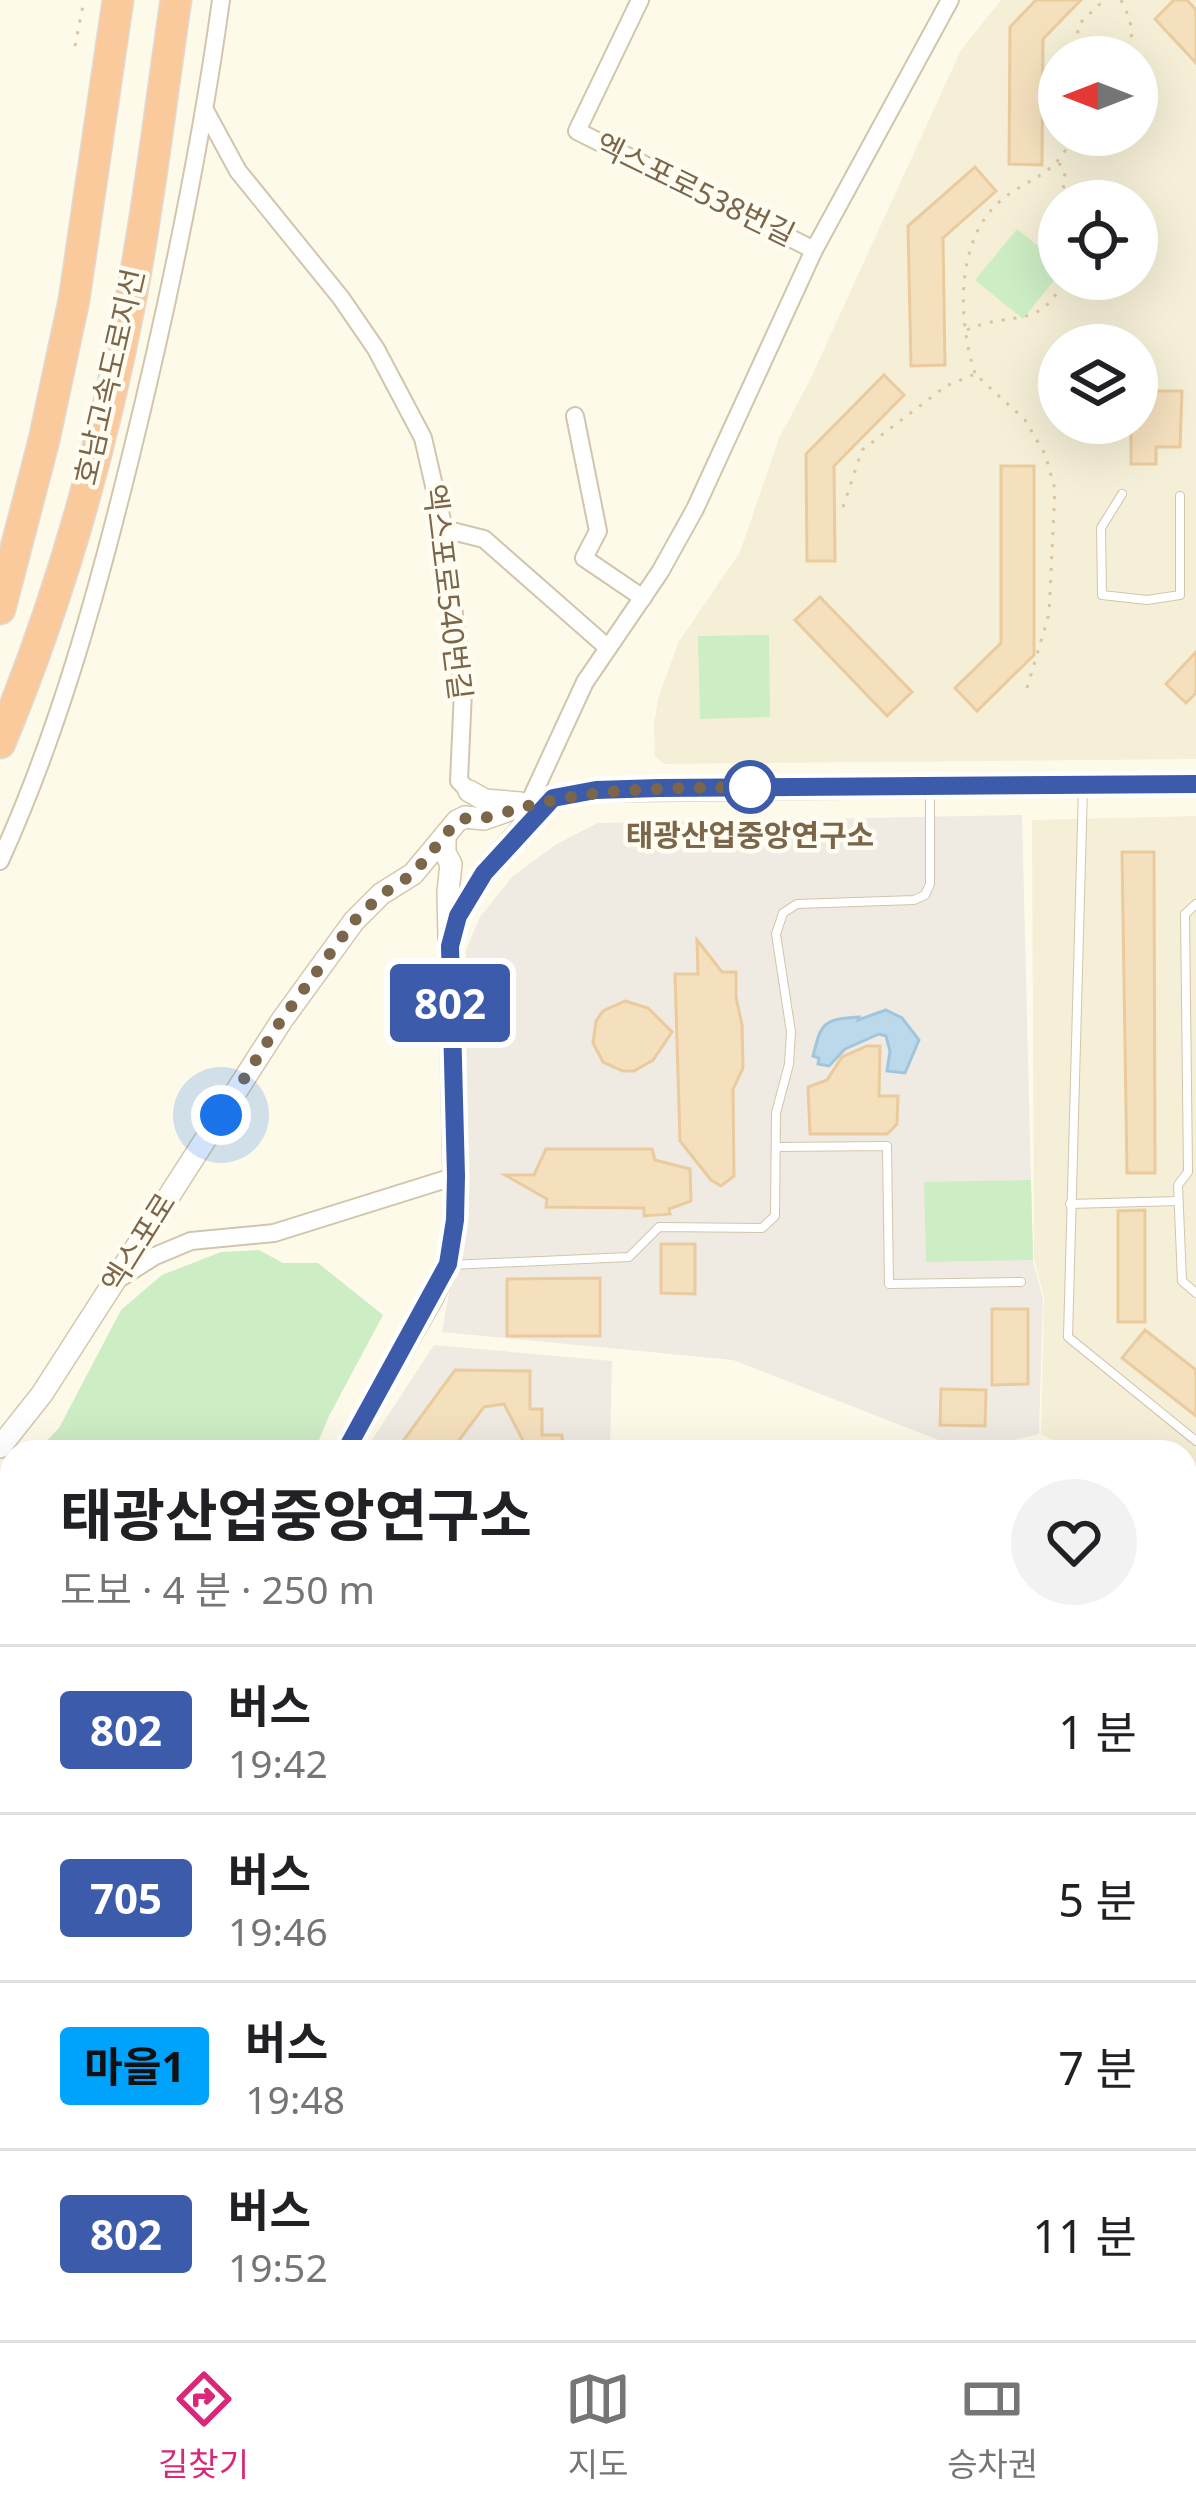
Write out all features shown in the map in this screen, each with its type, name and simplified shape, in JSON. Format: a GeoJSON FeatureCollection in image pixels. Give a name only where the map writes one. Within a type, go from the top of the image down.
{"type":"FeatureCollection","features":[{"type":"Feature","properties":{"kind":"highway","name":"호남고속도로지선"},"geometry":{"type":"LineString","coordinates":[[0,609],[74,300],[118,0]]}},
{"type":"Feature","properties":{"kind":"highway","name":"호남고속도로지선"},"geometry":{"type":"LineString","coordinates":[[0,743],[39,650],[96,452],[131,297],[176,0]]}},
{"type":"Feature","properties":{"kind":"main road"},"geometry":{"type":"LineString","coordinates":[[417,873],[448,832],[465,818],[596,790],[1196,784]]}},
{"type":"Feature","properties":{"kind":"main road"},"geometry":{"type":"LineString","coordinates":[[464,786],[485,800],[530,803]]}},
{"type":"Feature","properties":{"kind":"main road"},"geometry":{"type":"LineString","coordinates":[[464,786],[480,818],[499,832],[501,852]]}},
{"type":"Feature","properties":{"kind":"main road"},"geometry":{"type":"LineString","coordinates":[[351,1440],[448,1264],[456,1176],[448,832],[464,786]]}},
{"type":"Feature","properties":{"kind":"main road"},"geometry":{"type":"LineString","coordinates":[[450,946],[458,916],[484,873],[553,798]]}},
{"type":"Feature","properties":{"kind":"main road"},"geometry":{"type":"LineString","coordinates":[[522,832],[530,803]]}},
{"type":"Feature","properties":{"kind":"main road"},"geometry":{"type":"LineString","coordinates":[[449,863],[466,874],[484,873]]}},
{"type":"Feature","properties":{"kind":"main road"},"geometry":{"type":"LineString","coordinates":[[417,873],[449,863]]}},
{"type":"Feature","properties":{"kind":"main road"},"geometry":{"type":"LineString","coordinates":[[417,873],[437,883],[448,901]]}},
{"type":"Feature","properties":{"kind":"main road","name":"엑스포로"},"geometry":{"type":"LineString","coordinates":[[6,1440],[42,1394],[282,1019],[354,921],[381,895],[417,873]]}},
{"type":"Feature","properties":{"kind":"street"},"geometry":{"type":"LineString","coordinates":[[0,861],[65,693],[105,561],[154,363],[206,112],[221,0]]}},
{"type":"Feature","properties":{"kind":"street","name":"엑스포로538번길"},"geometry":{"type":"LineString","coordinates":[[640,0],[577,131],[814,250]]}},
{"type":"Feature","properties":{"kind":"street","name":"엑스포로538번길"},"geometry":{"type":"LineString","coordinates":[[530,803],[585,682],[643,598],[695,508],[814,250],[950,0]]}},
{"type":"Feature","properties":{"kind":"street","name":"엑스포로540번길"},"geometry":{"type":"LineString","coordinates":[[206,112],[238,171],[341,298],[376,350],[423,438],[444,529],[463,691],[464,786]]}},
{"type":"Feature","properties":{"kind":"street"},"geometry":{"type":"LineString","coordinates":[[575,416],[598,530],[584,558],[643,598]]}},
{"type":"Feature","properties":{"kind":"street"},"geometry":{"type":"LineString","coordinates":[[444,529],[484,539],[608,648]]}},
{"type":"Feature","properties":{"kind":"street"},"geometry":{"type":"LineString","coordinates":[[116,1281],[155,1256],[191,1241],[274,1233],[456,1176]]}},
{"type":"Feature","properties":{"kind":"lane"},"geometry":{"type":"LineString","coordinates":[[1122,494],[1101,528],[1102,595],[1147,600],[1180,595],[1180,496]]}},
{"type":"Feature","properties":{"kind":"lane"},"geometry":{"type":"LineString","coordinates":[[1083,785],[1068,1337],[1195,1440]]}},
{"type":"Feature","properties":{"kind":"lane"},"geometry":{"type":"LineString","coordinates":[[448,1264],[629,1257],[659,1227],[762,1228],[775,1216],[776,1113],[791,1032],[776,953],[783,913],[797,904],[914,900],[925,895],[931,884],[930,787]]}},
{"type":"Feature","properties":{"kind":"lane"},"geometry":{"type":"LineString","coordinates":[[1196,904],[1186,914],[1188,1172],[1178,1185],[1182,1282],[1196,1293]]}},
{"type":"Feature","properties":{"kind":"lane"},"geometry":{"type":"LineString","coordinates":[[777,1147],[887,1146],[889,1284],[1021,1282]]}},
{"type":"Feature","properties":{"kind":"lane"},"geometry":{"type":"LineString","coordinates":[[1070,1204],[1178,1202]]}},
{"type":"Feature","properties":{"kind":"path"},"geometry":{"type":"LineString","coordinates":[[75,46],[84,0]]}},
{"type":"Feature","properties":{"kind":"path"},"geometry":{"type":"LineString","coordinates":[[1077,36],[1079,24],[1105,0]]}},
{"type":"Feature","properties":{"kind":"path"},"geometry":{"type":"LineString","coordinates":[[1120,0],[1133,22],[1131,36]]}},
{"type":"Feature","properties":{"kind":"path"},"geometry":{"type":"LineString","coordinates":[[1027,688],[1048,614],[1055,489],[1045,454],[1025,420],[975,374],[965,331],[965,271],[988,215],[1062,156]]}},
{"type":"Feature","properties":{"kind":"path"},"geometry":{"type":"LineString","coordinates":[[1059,163],[1064,180]]}},
{"type":"Feature","properties":{"kind":"path"},"geometry":{"type":"LineString","coordinates":[[965,331],[984,322],[1030,318],[1054,300]]}},
{"type":"Feature","properties":{"kind":"path"},"geometry":{"type":"LineString","coordinates":[[843,507],[862,450],[946,386],[975,374]]}},
{"type":"Feature","properties":{"kind":"shaded area"},"geometry":{"type":"Polygon","coordinates":[[[1001,0],[1196,0],[1196,759],[664,764],[655,757],[658,699],[678,643],[740,552],[779,438],[961,50],[1001,0]]]}},
{"type":"Feature","properties":{"kind":"shaded area"},"geometry":{"type":"Polygon","coordinates":[[[1022,815],[1033,1261],[1043,1299],[1039,1434],[1014,1440],[939,1440],[733,1360],[442,1332],[467,1194],[466,950],[480,917],[512,877],[555,845],[598,823],[1022,815]]]}},
{"type":"Feature","properties":{"kind":"shaded area"},"geometry":{"type":"Polygon","coordinates":[[[1196,816],[1196,1440],[1052,1440],[1041,1434],[1044,1298],[1034,1259],[1032,820],[1196,816]]]}},
{"type":"Feature","properties":{"kind":"shaded area"},"geometry":{"type":"Polygon","coordinates":[[[434,1345],[612,1361],[610,1440],[372,1440],[434,1345]]]}},
{"type":"Feature","properties":{"kind":"green space"},"geometry":{"type":"Polygon","coordinates":[[[1017,229],[1038,246],[1038,300],[1023,319],[975,280],[1017,229]]]}},
{"type":"Feature","properties":{"kind":"green space"},"geometry":{"type":"Polygon","coordinates":[[[769,635],[770,717],[700,719],[698,636],[769,635]]]}},
{"type":"Feature","properties":{"kind":"green space"},"geometry":{"type":"Polygon","coordinates":[[[1031,1180],[1033,1260],[926,1262],[924,1182],[1031,1180]]]}},
{"type":"Feature","properties":{"kind":"green space"},"geometry":{"type":"Polygon","coordinates":[[[259,1250],[283,1263],[318,1263],[383,1315],[319,1440],[48,1440],[59,1428],[121,1310],[162,1275],[221,1252],[259,1250]]]}},
{"type":"Feature","properties":{"kind":"water"},"geometry":{"type":"Polygon","coordinates":[[[886,1010],[902,1018],[919,1040],[905,1073],[887,1071],[890,1051],[886,1036],[879,1034],[845,1049],[829,1066],[818,1064],[819,1058],[813,1056],[825,1025],[886,1010]]]}},
{"type":"Feature","properties":{"kind":"building"},"geometry":{"type":"Polygon","coordinates":[[[1036,0],[1081,0],[1046,36],[1038,36],[1038,156],[1042,156],[1042,165],[1009,164],[1010,27],[1036,0]]]}},
{"type":"Feature","properties":{"kind":"building"},"geometry":{"type":"Polygon","coordinates":[[[1174,0],[1187,0],[1196,10],[1196,63],[1155,19],[1174,0]]]}},
{"type":"Feature","properties":{"kind":"building"},"geometry":{"type":"Polygon","coordinates":[[[975,167],[996,191],[943,238],[945,365],[911,366],[908,226],[975,167]]]}},
{"type":"Feature","properties":{"kind":"building"},"geometry":{"type":"Polygon","coordinates":[[[884,375],[904,395],[834,466],[835,561],[807,561],[806,454],[884,375]]]}},
{"type":"Feature","properties":{"kind":"building"},"geometry":{"type":"Polygon","coordinates":[[[1158,391],[1182,391],[1180,447],[1156,447],[1156,464],[1131,464],[1131,444],[1158,444],[1158,391]]]}},
{"type":"Feature","properties":{"kind":"building"},"geometry":{"type":"Polygon","coordinates":[[[1001,466],[1034,466],[1034,655],[977,711],[955,688],[1001,643],[1001,466]]]}},
{"type":"Feature","properties":{"kind":"building"},"geometry":{"type":"Polygon","coordinates":[[[820,597],[912,692],[887,716],[795,620],[820,597]]]}},
{"type":"Feature","properties":{"kind":"building"},"geometry":{"type":"Polygon","coordinates":[[[1196,652],[1196,693],[1186,703],[1166,684],[1196,652]]]}},
{"type":"Feature","properties":{"kind":"building"},"geometry":{"type":"Polygon","coordinates":[[[1122,852],[1154,852],[1155,1173],[1127,1173],[1122,852]]]}},
{"type":"Feature","properties":{"kind":"building"},"geometry":{"type":"Polygon","coordinates":[[[697,940],[722,972],[736,972],[742,1025],[743,1068],[733,1089],[734,1176],[721,1186],[680,1141],[675,974],[698,974],[697,940]]]}},
{"type":"Feature","properties":{"kind":"building"},"geometry":{"type":"Polygon","coordinates":[[[625,1001],[648,1008],[672,1032],[653,1060],[634,1071],[603,1062],[593,1043],[596,1021],[603,1011],[625,1001]]]}},
{"type":"Feature","properties":{"kind":"building"},"geometry":{"type":"Polygon","coordinates":[[[867,1046],[880,1046],[879,1096],[898,1096],[897,1124],[887,1134],[810,1134],[808,1087],[827,1080],[842,1057],[867,1046]]]}},
{"type":"Feature","properties":{"kind":"building"},"geometry":{"type":"Polygon","coordinates":[[[546,1149],[652,1149],[655,1160],[690,1169],[691,1201],[669,1209],[670,1214],[644,1216],[644,1208],[546,1207],[547,1199],[505,1175],[534,1175],[546,1149]]]}},
{"type":"Feature","properties":{"kind":"building"},"geometry":{"type":"Polygon","coordinates":[[[1145,1210],[1145,1322],[1118,1322],[1118,1211],[1145,1210]]]}},
{"type":"Feature","properties":{"kind":"building"},"geometry":{"type":"Polygon","coordinates":[[[661,1244],[695,1244],[695,1294],[661,1293],[661,1244]]]}},
{"type":"Feature","properties":{"kind":"building"},"geometry":{"type":"Polygon","coordinates":[[[600,1278],[600,1336],[507,1336],[507,1279],[600,1278]]]}},
{"type":"Feature","properties":{"kind":"building"},"geometry":{"type":"Polygon","coordinates":[[[992,1309],[1028,1309],[1028,1384],[992,1385],[992,1309]]]}},
{"type":"Feature","properties":{"kind":"building"},"geometry":{"type":"Polygon","coordinates":[[[1145,1330],[1196,1370],[1196,1416],[1122,1358],[1145,1330]]]}},
{"type":"Feature","properties":{"kind":"building"},"geometry":{"type":"Polygon","coordinates":[[[455,1370],[530,1371],[530,1409],[542,1409],[542,1435],[562,1435],[562,1440],[523,1440],[504,1404],[484,1407],[459,1440],[404,1440],[455,1370]]]}},
{"type":"Feature","properties":{"kind":"building"},"geometry":{"type":"Polygon","coordinates":[[[941,1389],[986,1390],[985,1426],[940,1425],[941,1389]]]}},
{"type":"Feature","properties":{"kind":"bus line","name":"802"},"geometry":{"type":"LineString","coordinates":[[352,1440],[448,1264],[456,1176],[450,946],[458,916],[484,873],[553,798],[596,790],[659,788],[1196,784]]}},
{"type":"Feature","properties":{"kind":"place","name":"태광산업중앙연구소"},"geometry":{"type":"Point","coordinates":[750,787]}},
{"type":"Feature","properties":{"kind":"route"},"geometry":{"type":"LineString","coordinates":[[221,1115],[282,1019],[354,921],[413,874],[457,821],[484,819],[530,803],[596,790],[750,787]]}}]}
